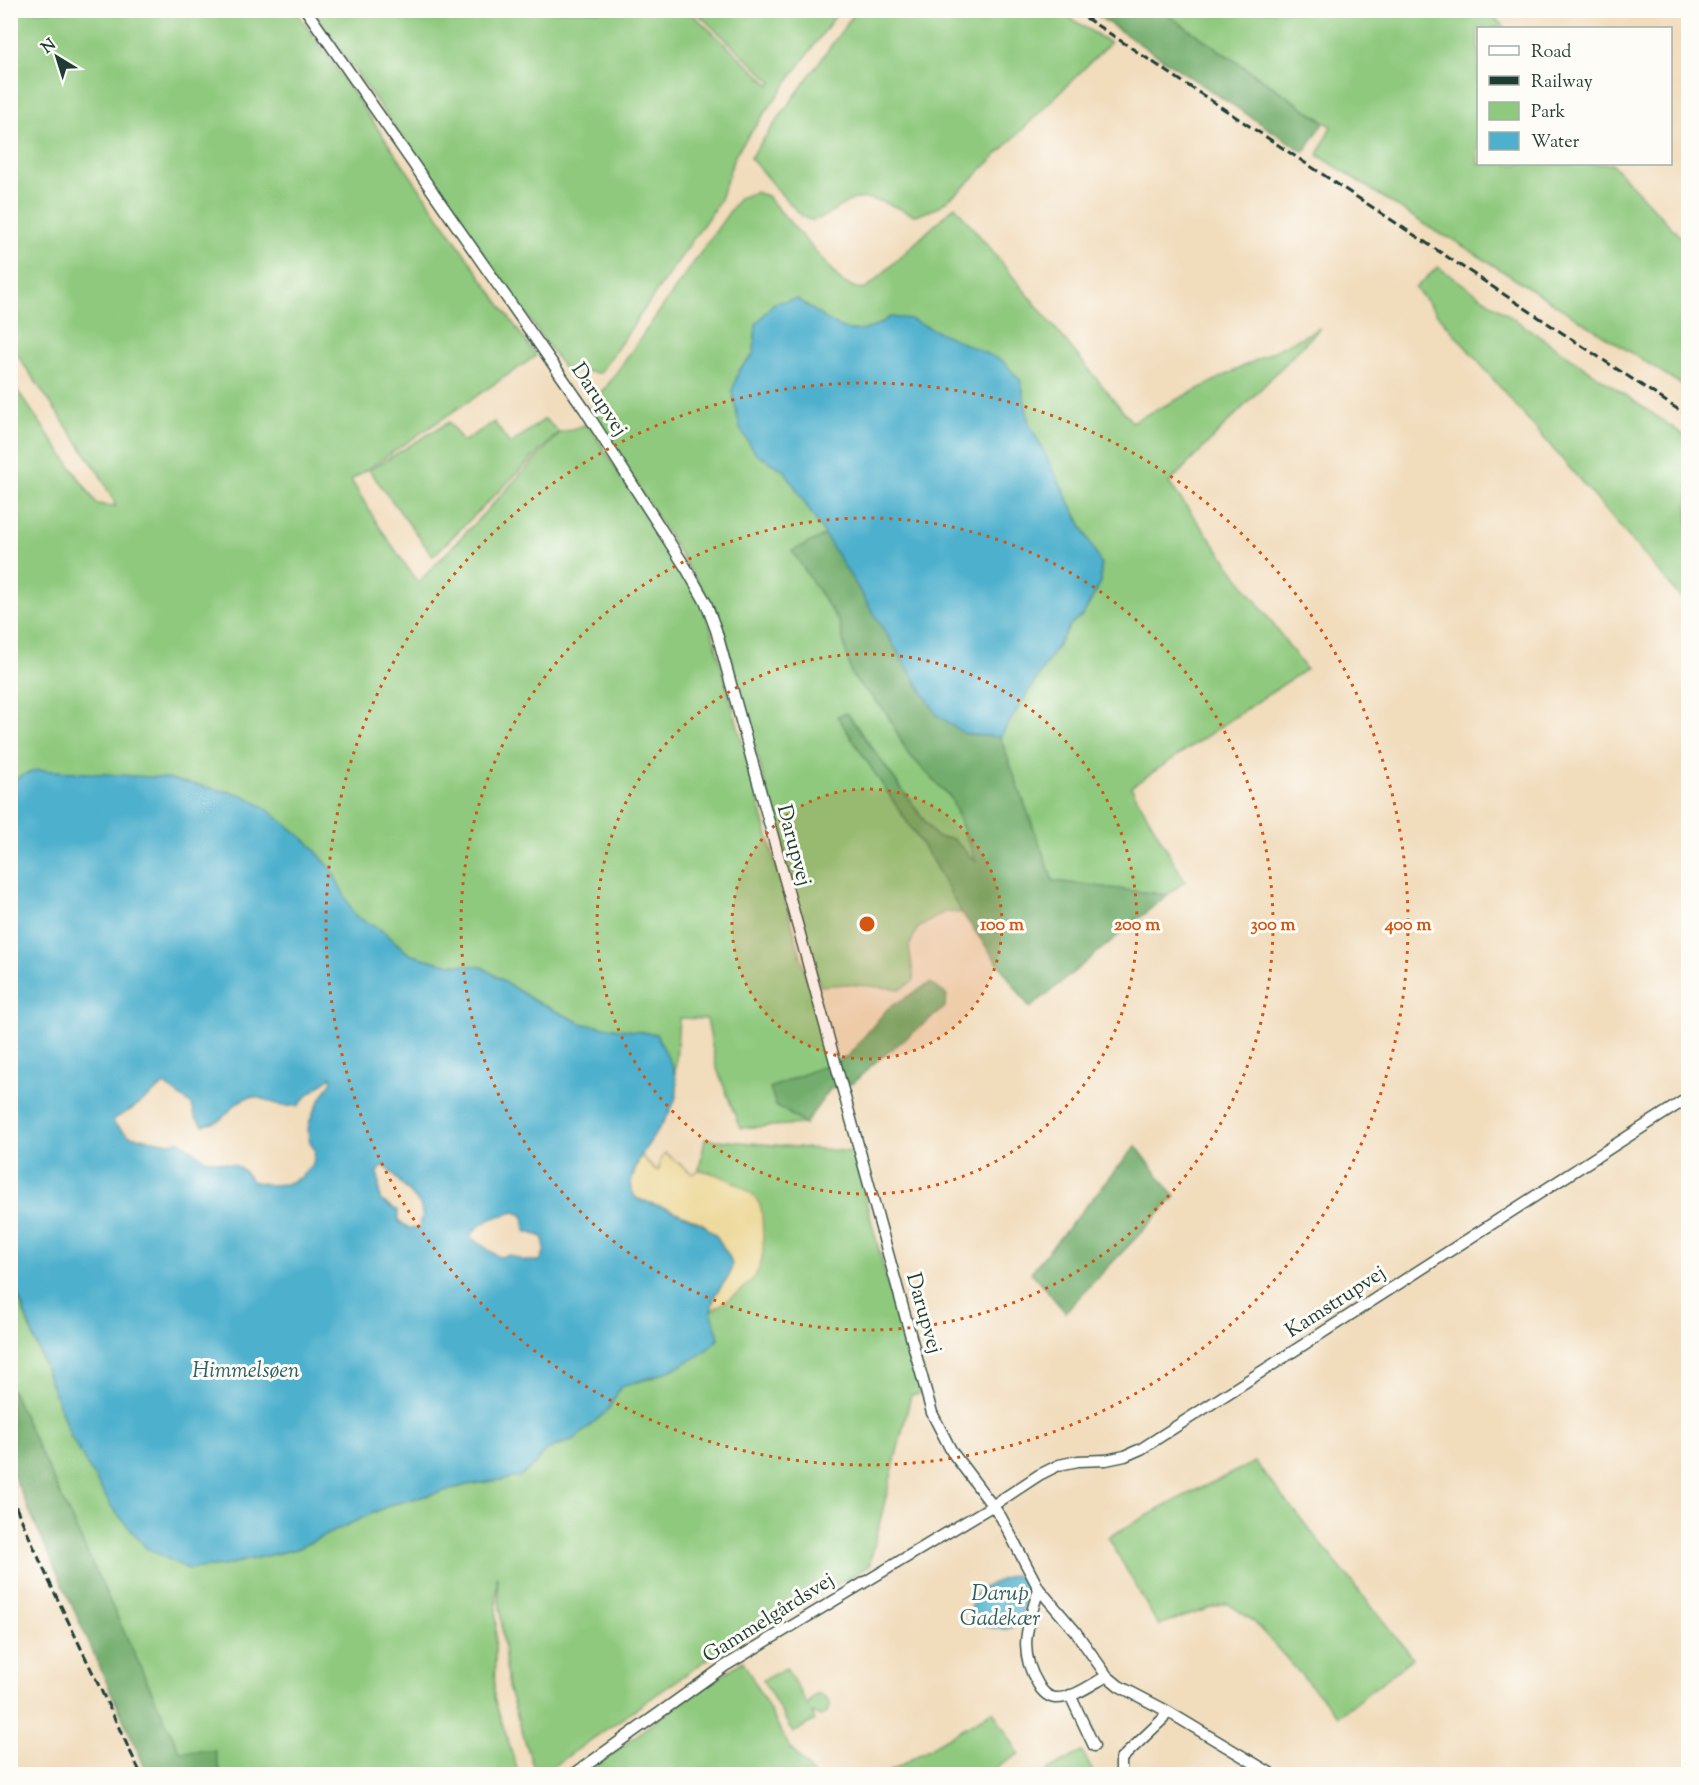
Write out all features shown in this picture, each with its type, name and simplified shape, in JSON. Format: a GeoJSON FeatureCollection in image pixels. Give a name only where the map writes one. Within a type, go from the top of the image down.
{"type":"FeatureCollection","features":[{"type":"Feature","properties":{"kind":"street","name":"Darupvej"},"geometry":{"type":"LineString","coordinates":[[306,10],[585,410],[706,603],[716,630],[932,1413],[952,1452],[1001,1517],[1039,1589],[1075,1631],[1107,1676],[1119,1686],[1167,1711],[1272,1774]]}},
{"type":"Feature","properties":{"kind":"street","name":"Kamstrupvej"},"geometry":{"type":"LineString","coordinates":[[992,1506],[1039,1475],[1059,1465],[1078,1461],[1106,1461],[1141,1449],[1689,1098]]}},
{"type":"Feature","properties":{"kind":"street","name":"Gammelgårdsvej"},"geometry":{"type":"LineString","coordinates":[[574,1774],[724,1666],[992,1506]]}},
{"type":"Feature","properties":{"kind":"street"},"geometry":{"type":"LineString","coordinates":[[1039,1589],[1026,1629],[1025,1643],[1029,1669],[1039,1687],[1054,1698],[1070,1695],[1107,1676]]}},
{"type":"Feature","properties":{"kind":"street"},"geometry":{"type":"LineString","coordinates":[[1070,1695],[1094,1746]]}},
{"type":"Feature","properties":{"kind":"street"},"geometry":{"type":"LineString","coordinates":[[1121,1771],[1120,1759],[1163,1719],[1167,1711]]}},
{"type":"Feature","properties":{"kind":"green space"},"geometry":{"type":"Polygon","coordinates":[[[11,11],[296,11],[536,356],[351,480],[378,525],[418,583],[560,433],[588,424],[700,601],[711,628],[830,1064],[771,1088],[776,1105],[805,1124],[740,1128],[716,1066],[707,1019],[679,1018],[675,1074],[656,1034],[583,1024],[533,1000],[482,967],[441,963],[409,954],[383,931],[355,916],[331,869],[308,842],[264,807],[243,795],[164,778],[38,770],[20,776],[11,784],[10,380],[97,504],[116,506],[99,473],[11,346],[11,11]]]}},
{"type":"Feature","properties":{"kind":"green space"},"geometry":{"type":"Polygon","coordinates":[[[313,11],[689,11],[770,85],[772,82],[695,11],[839,11],[736,153],[719,202],[600,373],[577,371],[568,374],[313,11]]]}},
{"type":"Feature","properties":{"kind":"green space"},"geometry":{"type":"Polygon","coordinates":[[[856,11],[1059,11],[1110,43],[964,187],[937,208],[914,215],[871,199],[856,199],[818,219],[807,219],[750,158],[856,11]]]}},
{"type":"Feature","properties":{"kind":"green space"},"geometry":{"type":"Polygon","coordinates":[[[1090,11],[1162,11],[1324,122],[1304,152],[1090,11]]]}},
{"type":"Feature","properties":{"kind":"green space"},"geometry":{"type":"Polygon","coordinates":[[[1162,11],[1488,11],[1504,27],[1477,27],[1477,165],[1613,165],[1688,245],[1688,389],[1318,155],[1331,126],[1162,11]]]}},
{"type":"Feature","properties":{"kind":"green space"},"geometry":{"type":"Polygon","coordinates":[[[755,192],[767,196],[842,282],[856,288],[866,289],[955,206],[1132,422],[1320,328],[1169,483],[1306,669],[1131,787],[1185,881],[1167,895],[1053,881],[1000,737],[1071,624],[1083,615],[1101,582],[1101,564],[1029,423],[1025,401],[890,317],[876,326],[864,330],[852,330],[831,322],[797,299],[756,324],[754,354],[739,370],[756,454],[785,471],[825,535],[793,551],[839,622],[852,676],[886,712],[907,752],[951,798],[977,863],[936,837],[848,714],[837,716],[929,855],[962,913],[944,912],[917,929],[909,947],[914,980],[901,989],[847,984],[820,986],[723,630],[712,605],[590,410],[739,198],[755,192]]]}},
{"type":"Feature","properties":{"kind":"green space"},"geometry":{"type":"Polygon","coordinates":[[[1438,267],[1688,438],[1688,606],[1415,288],[1438,267]]]}},
{"type":"Feature","properties":{"kind":"green space"},"geometry":{"type":"Polygon","coordinates":[[[545,419],[559,432],[433,556],[369,470],[449,422],[463,442],[494,422],[510,444],[545,419]]]}},
{"type":"Feature","properties":{"kind":"green space"},"geometry":{"type":"Polygon","coordinates":[[[825,535],[937,715],[965,734],[1000,737],[1053,881],[1167,895],[1030,1008],[962,913],[929,855],[837,716],[847,713],[936,837],[953,839],[976,862],[951,798],[907,752],[886,712],[852,676],[839,622],[792,551],[825,535]]]}},
{"type":"Feature","properties":{"kind":"green space"},"geometry":{"type":"Polygon","coordinates":[[[930,983],[947,995],[945,1007],[853,1083],[830,1089],[805,1124],[776,1105],[770,1088],[848,1056],[888,1008],[930,983]]]}},
{"type":"Feature","properties":{"kind":"green space"},"geometry":{"type":"Polygon","coordinates":[[[705,1139],[853,1152],[890,1292],[922,1393],[911,1395],[869,1566],[715,1654],[552,1767],[533,1766],[508,1687],[497,1577],[494,1698],[519,1774],[220,1774],[214,1751],[180,1752],[10,1389],[10,1276],[71,1437],[222,1566],[296,1549],[390,1505],[467,1485],[519,1477],[536,1464],[544,1451],[576,1438],[608,1410],[621,1386],[653,1378],[719,1338],[711,1311],[733,1295],[711,1172],[699,1170],[705,1139]]]}},
{"type":"Feature","properties":{"kind":"green space"},"geometry":{"type":"Polygon","coordinates":[[[1136,1146],[1175,1197],[1065,1312],[1031,1272],[1136,1146]]]}},
{"type":"Feature","properties":{"kind":"green space"},"geometry":{"type":"Polygon","coordinates":[[[11,1389],[180,1752],[215,1751],[220,1774],[148,1774],[11,1470],[11,1389]]]}},
{"type":"Feature","properties":{"kind":"green space"},"geometry":{"type":"Polygon","coordinates":[[[1255,1462],[1413,1658],[1338,1716],[1253,1621],[1227,1603],[1158,1625],[1108,1537],[1182,1497],[1255,1462]]]}},
{"type":"Feature","properties":{"kind":"green space"},"geometry":{"type":"Polygon","coordinates":[[[743,1661],[789,1746],[813,1774],[586,1774],[659,1718],[743,1661]]]}},
{"type":"Feature","properties":{"kind":"green space"},"geometry":{"type":"Polygon","coordinates":[[[786,1668],[808,1706],[811,1699],[817,1695],[823,1695],[830,1703],[827,1713],[821,1716],[812,1713],[815,1720],[793,1733],[763,1680],[786,1668]]]}},
{"type":"Feature","properties":{"kind":"green space"},"geometry":{"type":"Polygon","coordinates":[[[993,1711],[1019,1754],[986,1774],[886,1774],[993,1711]]]}},
{"type":"Feature","properties":{"kind":"green space"},"geometry":{"type":"Polygon","coordinates":[[[1082,1751],[1094,1774],[1042,1774],[1082,1751]]]}},
{"type":"Feature","properties":{"kind":"sand"},"geometry":{"type":"Polygon","coordinates":[[[665,1153],[693,1174],[699,1170],[715,1174],[743,1188],[751,1194],[761,1208],[763,1246],[758,1271],[746,1286],[711,1311],[715,1295],[730,1275],[732,1265],[717,1237],[703,1224],[669,1209],[635,1198],[632,1192],[631,1181],[641,1155],[655,1170],[659,1170],[660,1161],[665,1153]]]}},
{"type":"Feature","properties":{"kind":"water"},"geometry":{"type":"Polygon","coordinates":[[[797,299],[831,322],[852,330],[864,330],[876,326],[890,317],[910,319],[1003,361],[1021,381],[1029,423],[1101,564],[1101,582],[1083,615],[1071,624],[1000,737],[965,734],[937,715],[785,471],[756,454],[740,429],[732,391],[739,370],[754,354],[756,324],[774,303],[797,299]]]}},
{"type":"Feature","properties":{"kind":"water","name":"Himmelsøen"},"geometry":{"type":"Polygon","coordinates":[[[38,770],[165,778],[243,795],[264,807],[308,842],[331,869],[355,916],[383,931],[409,954],[441,963],[482,967],[533,1000],[583,1024],[656,1034],[673,1069],[677,1091],[674,1104],[638,1161],[632,1175],[631,1188],[637,1199],[669,1209],[703,1224],[717,1237],[729,1256],[732,1265],[729,1275],[715,1295],[711,1311],[719,1338],[687,1362],[661,1374],[621,1386],[608,1410],[576,1438],[544,1451],[536,1464],[519,1477],[467,1485],[390,1505],[296,1549],[222,1566],[188,1569],[146,1548],[111,1506],[71,1437],[11,1276],[11,784],[20,776],[38,770]],[[331,1077],[298,1106],[283,1106],[261,1098],[246,1098],[235,1104],[218,1121],[203,1125],[195,1117],[192,1105],[164,1085],[132,1109],[114,1119],[114,1124],[130,1136],[170,1143],[180,1141],[205,1159],[235,1165],[243,1170],[252,1181],[270,1185],[286,1184],[301,1177],[313,1164],[315,1150],[310,1141],[309,1124],[332,1080],[331,1077]],[[384,1165],[378,1172],[380,1200],[398,1211],[398,1221],[409,1228],[419,1228],[422,1216],[420,1204],[384,1165]],[[515,1212],[495,1217],[478,1227],[470,1237],[499,1257],[510,1255],[524,1261],[540,1261],[545,1250],[543,1237],[525,1231],[523,1215],[515,1212]]]}},
{"type":"Feature","properties":{"kind":"water","name":"Darup Gadekær"},"geometry":{"type":"Polygon","coordinates":[[[1013,1575],[1022,1576],[1026,1589],[1024,1606],[1017,1623],[1005,1629],[996,1629],[980,1622],[972,1610],[972,1603],[976,1595],[988,1585],[1013,1575]]]}},
{"type":"Feature","properties":{"kind":"railway"},"geometry":{"type":"LineString","coordinates":[[1074,10],[1688,416]]}},
{"type":"Feature","properties":{"kind":"railway"},"geometry":{"type":"LineString","coordinates":[[10,1494],[141,1774]]}}]}
